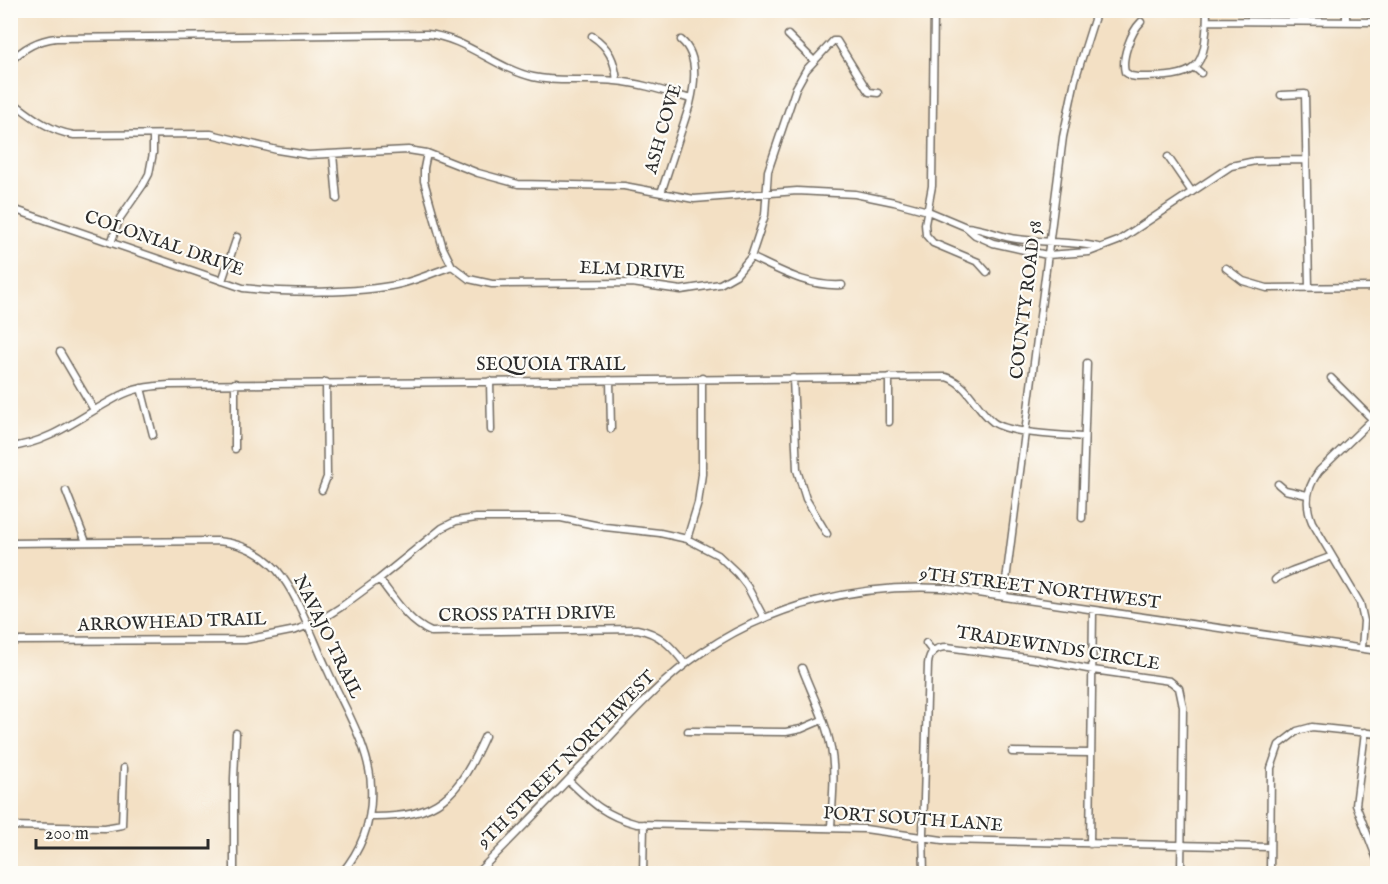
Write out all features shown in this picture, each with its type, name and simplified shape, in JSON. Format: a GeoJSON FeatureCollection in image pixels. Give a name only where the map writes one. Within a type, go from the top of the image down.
{"type":"FeatureCollection","features":[{"type":"Feature","properties":{"kind":"street"},"geometry":{"type":"LineString","coordinates":[[934,10],[932,186],[925,224],[926,235],[933,243],[978,262],[987,272]]}},
{"type":"Feature","properties":{"kind":"street","name":"COUNTY ROAD 58"},"geometry":{"type":"LineString","coordinates":[[1004,596],[1066,120],[1083,51],[1097,10]]}},
{"type":"Feature","properties":{"kind":"street"},"geometry":{"type":"LineString","coordinates":[[1141,22],[1133,32],[1124,62],[1126,74],[1137,77],[1170,77],[1184,74],[1194,67],[1203,54],[1207,10]]}},
{"type":"Feature","properties":{"kind":"street"},"geometry":{"type":"LineString","coordinates":[[1346,10],[1346,22]]}},
{"type":"Feature","properties":{"kind":"street"},"geometry":{"type":"LineString","coordinates":[[1207,21],[1377,22]]}},
{"type":"Feature","properties":{"kind":"street"},"geometry":{"type":"LineString","coordinates":[[10,62],[27,47],[50,39],[417,33],[453,40],[504,66],[535,77],[558,80],[617,81],[692,99]]}},
{"type":"Feature","properties":{"kind":"street"},"geometry":{"type":"LineString","coordinates":[[788,35],[814,61]]}},
{"type":"Feature","properties":{"kind":"street"},"geometry":{"type":"LineString","coordinates":[[592,36],[609,51],[615,66],[617,81]]}},
{"type":"Feature","properties":{"kind":"street","name":"ASH COVE"},"geometry":{"type":"LineString","coordinates":[[661,193],[692,99],[694,82],[692,56],[681,40]]}},
{"type":"Feature","properties":{"kind":"street","name":"ELM DRIVE"},"geometry":{"type":"LineString","coordinates":[[452,266],[468,279],[487,284],[632,283],[681,290],[724,283],[743,269],[751,257],[763,221],[768,171],[796,88],[814,61],[833,41],[837,41],[869,92],[878,93]]}},
{"type":"Feature","properties":{"kind":"street"},"geometry":{"type":"LineString","coordinates":[[1194,67],[1201,73]]}},
{"type":"Feature","properties":{"kind":"street"},"geometry":{"type":"LineString","coordinates":[[1281,95],[1305,94],[1309,287]]}},
{"type":"Feature","properties":{"kind":"street"},"geometry":{"type":"LineString","coordinates":[[10,100],[46,126],[67,134],[211,134],[295,154],[408,150],[427,153],[478,173],[518,184],[624,186],[694,200],[812,191],[855,194],[928,212],[966,227],[975,235],[993,243],[1047,255],[1089,252],[1118,241],[1227,168],[1255,161],[1305,160]]}},
{"type":"Feature","properties":{"kind":"street"},"geometry":{"type":"LineString","coordinates":[[111,243],[120,218],[149,174],[153,153],[153,135]]}},
{"type":"Feature","properties":{"kind":"street"},"geometry":{"type":"LineString","coordinates":[[427,153],[424,181],[443,248],[452,266]]}},
{"type":"Feature","properties":{"kind":"street"},"geometry":{"type":"LineString","coordinates":[[333,154],[337,199]]}},
{"type":"Feature","properties":{"kind":"street"},"geometry":{"type":"LineString","coordinates":[[1168,157],[1192,192]]}},
{"type":"Feature","properties":{"kind":"street","name":"COLONIAL DRIVE"},"geometry":{"type":"LineString","coordinates":[[10,208],[243,288],[260,290],[371,289],[402,283],[452,266]]}},
{"type":"Feature","properties":{"kind":"street"},"geometry":{"type":"LineString","coordinates":[[966,227],[977,227],[1013,239],[1088,245],[1098,248]]}},
{"type":"Feature","properties":{"kind":"street"},"geometry":{"type":"LineString","coordinates":[[222,281],[237,237]]}},
{"type":"Feature","properties":{"kind":"street"},"geometry":{"type":"LineString","coordinates":[[751,257],[812,284],[842,285]]}},
{"type":"Feature","properties":{"kind":"street"},"geometry":{"type":"LineString","coordinates":[[1226,268],[1243,281],[1262,287],[1377,287]]}},
{"type":"Feature","properties":{"kind":"street"},"geometry":{"type":"LineString","coordinates":[[60,352],[94,411]]}},
{"type":"Feature","properties":{"kind":"street"},"geometry":{"type":"LineString","coordinates":[[1082,518],[1087,363]]}},
{"type":"Feature","properties":{"kind":"street","name":"SEQUOIA TRAIL"},"geometry":{"type":"LineString","coordinates":[[10,447],[47,437],[124,394],[141,388],[170,384],[702,378],[935,376],[951,379],[963,387],[993,422],[1011,430],[1084,437]]}},
{"type":"Feature","properties":{"kind":"street"},"geometry":{"type":"LineString","coordinates":[[889,377],[890,422]]}},
{"type":"Feature","properties":{"kind":"street"},"geometry":{"type":"LineString","coordinates":[[687,539],[698,503],[702,474],[702,378]]}},
{"type":"Feature","properties":{"kind":"street"},"geometry":{"type":"LineString","coordinates":[[793,378],[797,470],[806,499],[827,534]]}},
{"type":"Feature","properties":{"kind":"street"},"geometry":{"type":"LineString","coordinates":[[1331,378],[1375,417],[1319,471],[1307,495],[1308,513],[1312,522],[1352,587],[1362,609],[1364,628],[1362,648]]}},
{"type":"Feature","properties":{"kind":"street"},"geometry":{"type":"LineString","coordinates":[[610,380],[611,429]]}},
{"type":"Feature","properties":{"kind":"street"},"geometry":{"type":"LineString","coordinates":[[490,381],[491,430]]}},
{"type":"Feature","properties":{"kind":"street"},"geometry":{"type":"LineString","coordinates":[[322,490],[327,477],[326,382]]}},
{"type":"Feature","properties":{"kind":"street"},"geometry":{"type":"LineString","coordinates":[[235,383],[236,449]]}},
{"type":"Feature","properties":{"kind":"street"},"geometry":{"type":"LineString","coordinates":[[141,388],[153,435]]}},
{"type":"Feature","properties":{"kind":"street"},"geometry":{"type":"LineString","coordinates":[[1278,484],[1285,490],[1307,495]]}},
{"type":"Feature","properties":{"kind":"street"},"geometry":{"type":"LineString","coordinates":[[66,491],[86,542]]}},
{"type":"Feature","properties":{"kind":"street","name":"ARROWHEAD TRAIL"},"geometry":{"type":"LineString","coordinates":[[10,641],[244,640],[277,635],[307,626],[329,615],[379,579],[442,528],[467,519],[561,518],[687,539],[718,555],[737,573],[764,618]]}},
{"type":"Feature","properties":{"kind":"street","name":"NAVAJO TRAIL"},"geometry":{"type":"LineString","coordinates":[[10,543],[217,541],[241,545],[260,555],[277,571],[307,626],[365,755],[371,783],[370,817],[360,846],[341,873]]}},
{"type":"Feature","properties":{"kind":"street"},"geometry":{"type":"LineString","coordinates":[[1275,580],[1283,574],[1332,556]]}},
{"type":"Feature","properties":{"kind":"street","name":"CROSS PATH DRIVE"},"geometry":{"type":"LineString","coordinates":[[379,579],[409,616],[431,632],[637,629],[664,640],[685,664]]}},
{"type":"Feature","properties":{"kind":"street","name":"9TH STREET NORTHWEST"},"geometry":{"type":"LineString","coordinates":[[476,873],[656,689],[685,664],[726,637],[764,618],[824,598],[882,589],[943,588],[1377,651]]}},
{"type":"Feature","properties":{"kind":"street"},"geometry":{"type":"LineString","coordinates":[[1090,843],[1093,610]]}},
{"type":"Feature","properties":{"kind":"street"},"geometry":{"type":"LineString","coordinates":[[926,643],[933,651]]}},
{"type":"Feature","properties":{"kind":"street","name":"TRADEWINDS CIRCLE"},"geometry":{"type":"LineString","coordinates":[[924,873],[928,664],[933,651],[946,647],[1170,681],[1179,688],[1183,707],[1180,873]]}},
{"type":"Feature","properties":{"kind":"street"},"geometry":{"type":"LineString","coordinates":[[802,668],[822,720],[832,757],[831,828]]}},
{"type":"Feature","properties":{"kind":"street"},"geometry":{"type":"LineString","coordinates":[[688,731],[786,732],[822,720]]}},
{"type":"Feature","properties":{"kind":"street"},"geometry":{"type":"LineString","coordinates":[[1270,873],[1271,768],[1275,754],[1283,741],[1297,731],[1312,727],[1377,734]]}},
{"type":"Feature","properties":{"kind":"street"},"geometry":{"type":"LineString","coordinates":[[1365,732],[1356,805],[1377,862]]}},
{"type":"Feature","properties":{"kind":"street"},"geometry":{"type":"LineString","coordinates":[[234,873],[236,733]]}},
{"type":"Feature","properties":{"kind":"street"},"geometry":{"type":"LineString","coordinates":[[370,817],[410,815],[447,798],[468,771],[484,736]]}},
{"type":"Feature","properties":{"kind":"street"},"geometry":{"type":"LineString","coordinates":[[1012,752],[1090,753]]}},
{"type":"Feature","properties":{"kind":"street"},"geometry":{"type":"LineString","coordinates":[[13,766],[11,826],[105,828],[122,825],[124,768]]}},
{"type":"Feature","properties":{"kind":"street","name":"PORT SOUTH LANE"},"geometry":{"type":"LineString","coordinates":[[568,780],[600,810],[621,819],[644,824],[865,829],[942,840],[1270,847]]}},
{"type":"Feature","properties":{"kind":"street"},"geometry":{"type":"LineString","coordinates":[[643,873],[644,824]]}}]}
